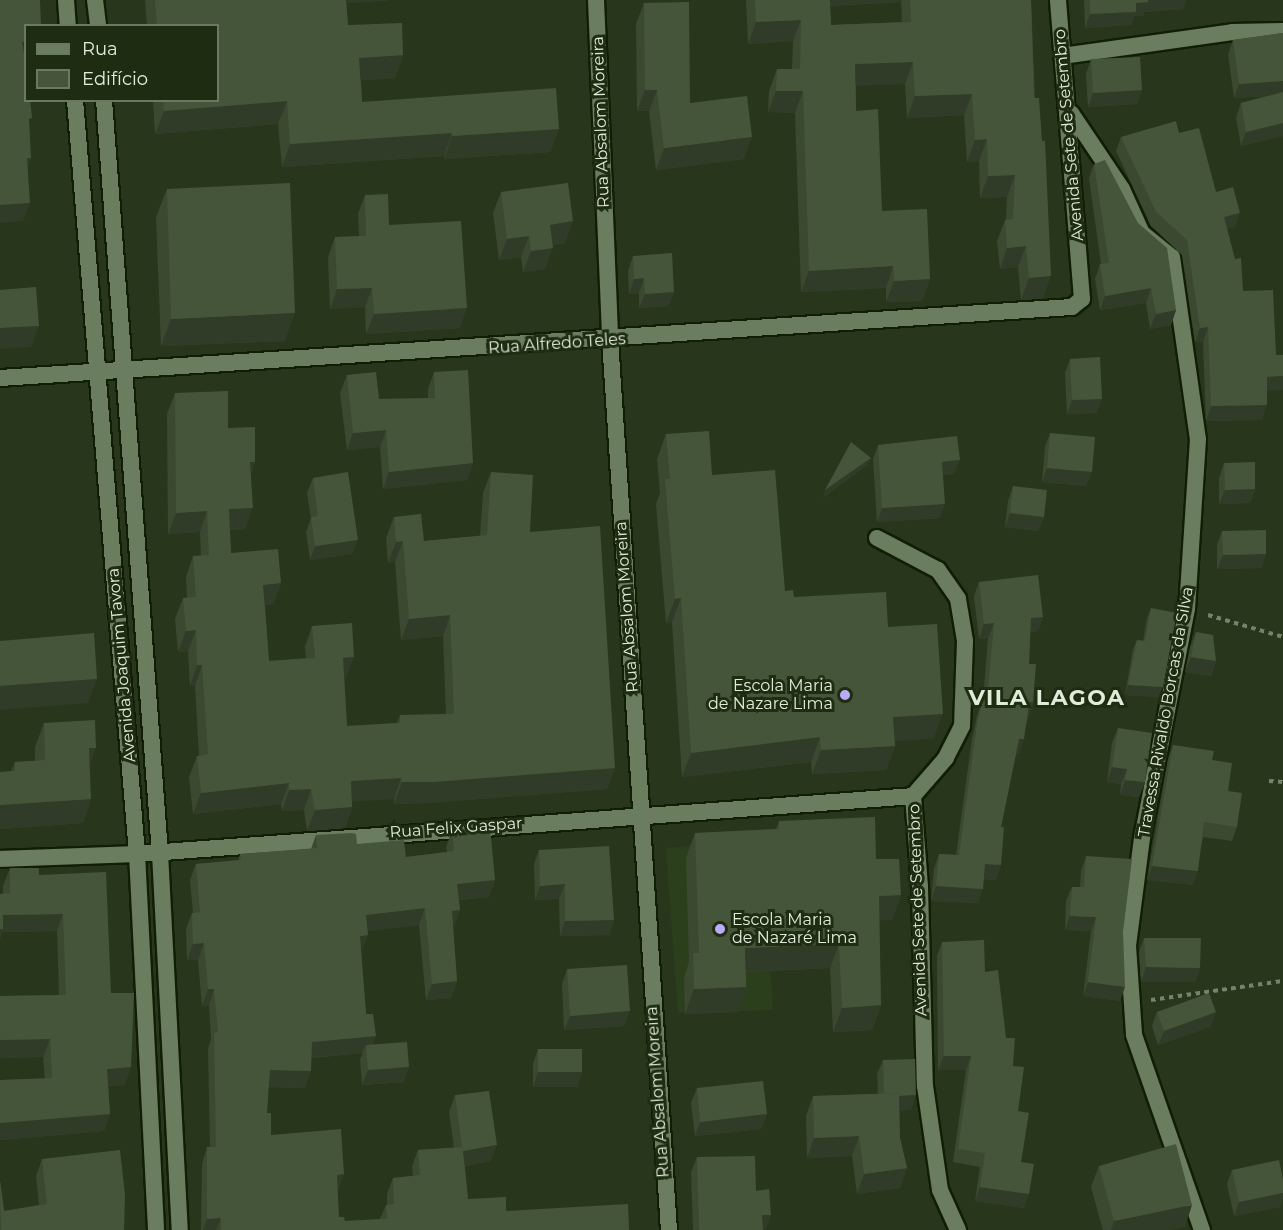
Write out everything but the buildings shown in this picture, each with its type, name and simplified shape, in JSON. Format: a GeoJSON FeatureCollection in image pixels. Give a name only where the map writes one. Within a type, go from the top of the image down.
{"type":"FeatureCollection","features":[{"type":"Feature","properties":{"kind":"street"},"geometry":{"type":"LineString","coordinates":[[66,0],[68,24]]}},
{"type":"Feature","properties":{"kind":"street"},"geometry":{"type":"LineString","coordinates":[[95,0],[98,24]]}},
{"type":"Feature","properties":{"kind":"street","name":"Rua Absalom Moreira"},"geometry":{"type":"LineString","coordinates":[[596,0],[610,340],[665,1213]]}},
{"type":"Feature","properties":{"kind":"street","name":"Avenida Sete de Setembro"},"geometry":{"type":"LineString","coordinates":[[1058,0],[1069,110],[1080,270]]}},
{"type":"Feature","properties":{"kind":"street"},"geometry":{"type":"LineString","coordinates":[[1062,56],[1232,32],[1283,31]]}},
{"type":"Feature","properties":{"kind":"street","name":"Avenida Joaquim Tavora"},"geometry":{"type":"LineString","coordinates":[[75,102],[137,854],[156,1230]]}},
{"type":"Feature","properties":{"kind":"street","name":"Avenida Joaquim Tavora"},"geometry":{"type":"LineString","coordinates":[[104,102],[160,852],[180,1230]]}},
{"type":"Feature","properties":{"kind":"street","name":"Travessa Rivaldo Borcas da Silva"},"geometry":{"type":"LineString","coordinates":[[1069,110],[1122,189],[1142,233],[1172,257],[1198,439],[1187,609],[1143,838],[1128,946],[1134,1035],[1202,1230]]}},
{"type":"Feature","properties":{"kind":"street","name":"Rua Alfredo Teles"},"geometry":{"type":"LineString","coordinates":[[0,378],[126,372],[610,340],[1072,307],[1082,299],[1080,270]]}},
{"type":"Feature","properties":{"kind":"street","name":"Avenida Sete de Setembro"},"geometry":{"type":"LineString","coordinates":[[877,538],[938,570],[958,599],[964,641],[962,726],[940,765],[913,796],[930,1131],[940,1190],[958,1230]]}},
{"type":"Feature","properties":{"kind":"street","name":"Rua Felix Gaspar"},"geometry":{"type":"LineString","coordinates":[[0,859],[137,854],[641,813],[913,796]]}},
{"type":"Feature","properties":{"kind":"street"},"geometry":{"type":"LineString","coordinates":[[660,1230],[665,1213]]}},
{"type":"Feature","properties":{"kind":"street"},"geometry":{"type":"LineString","coordinates":[[665,1213],[669,1230]]}},
{"type":"Feature","properties":{"kind":"path"},"geometry":{"type":"LineString","coordinates":[[1187,609],[1283,637]]}},
{"type":"Feature","properties":{"kind":"path"},"geometry":{"type":"LineString","coordinates":[[1269,781],[1283,782]]}},
{"type":"Feature","properties":{"kind":"path"},"geometry":{"type":"LineString","coordinates":[[1132,1002],[1283,981]]}},
{"type":"Feature","properties":{"kind":"shaded area","name":"Escola Maria de Nazaré Lima"},"geometry":{"type":"Polygon","coordinates":[[[762,840],[773,1010],[678,1013],[666,848],[762,840]]]}},
{"type":"Feature","properties":{"kind":"place","name":"Escola Maria de Nazare Lima"},"geometry":{"type":"Point","coordinates":[845,695]}},
{"type":"Feature","properties":{"kind":"place","name":"Escola Maria de Nazaré Lima"},"geometry":{"type":"Point","coordinates":[720,929]}},
{"type":"Feature","properties":{"kind":"district","name":"VILA LAGOA"},"geometry":{"type":"Point","coordinates":[1047,698]}}]}
